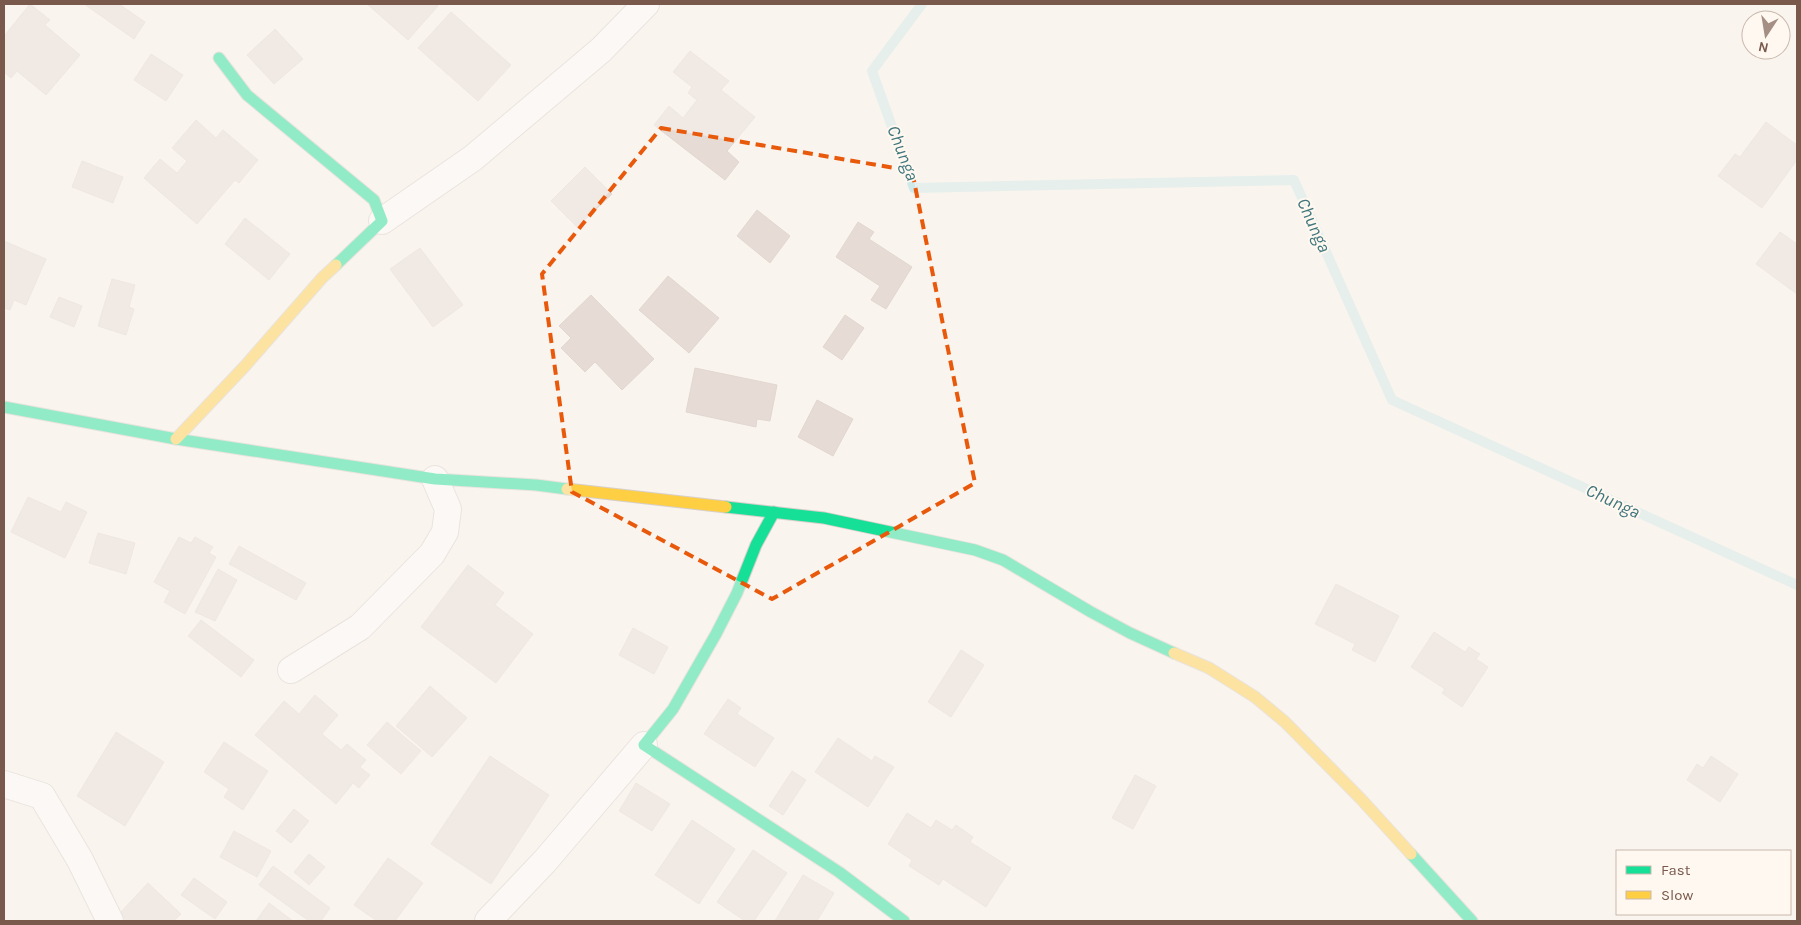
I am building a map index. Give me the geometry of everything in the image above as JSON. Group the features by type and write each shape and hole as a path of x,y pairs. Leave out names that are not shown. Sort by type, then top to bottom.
{"street":[{"path":"176,439 245,366 322,278 382,221 473,158 601,50 646,4"},
{"path":"219,58 247,95 374,200 382,221"},
{"path":"4,407 176,439 435,479 536,485 824,518 975,550 1003,560 1130,634 1209,668 1255,697 1309,745 1472,921"},
{"path":"291,670 360,627 432,554 445,532 448,509 435,479"},
{"path":"488,921 545,860 673,709 716,634 737,593 756,545 774,512"},
{"path":"644,745 720,792 839,872 904,921"},
{"path":"4,784 42,796 80,860 110,921"}],"highlighted area":[{"path":"661,128 912,171 975,483 772,599 572,492 542,274"}],"building":[{"path":"30,4 50,20 45,25 80,55 46,95 17,71 11,78 4,72 4,36"},
{"path":"84,4 119,4 145,22 134,39"},
{"path":"367,4 435,4 438,6 408,40"},
{"path":"451,12 511,65 478,101 418,48"},
{"path":"275,29 303,59 274,84 247,55"},
{"path":"690,51 729,81 721,90 755,117 727,151 739,162 725,180 654,125 669,106 683,118 697,100 688,93 692,87 673,72"},
{"path":"151,54 183,75 166,101 134,80"},
{"path":"196,120 216,138 223,130 258,160 239,183 235,180 197,224 144,178 160,159 177,173 187,161 172,148"},
{"path":"1766,122 1797,145 1797,160 1762,208 1718,176 1735,154 1740,157"},
{"path":"82,161 123,177 113,203 72,187"},
{"path":"585,167 612,194 577,227 551,201"},
{"path":"757,210 790,236 770,263 737,236"},
{"path":"245,218 290,254 269,280 225,244"},
{"path":"858,222 874,232 869,239 912,267 886,309 871,300 880,286 836,257"},
{"path":"1780,232 1797,244 1797,294 1756,264"},
{"path":"4,241 46,259 26,305 14,300 10,310 4,308"},
{"path":"420,248 463,305 433,327 390,269"},
{"path":"668,276 719,318 689,353 639,310"},
{"path":"112,279 135,285 129,307 134,309 126,335 98,326"},
{"path":"591,295 654,359 622,390 595,362 585,372 561,348 571,338 559,326"},
{"path":"59,297 82,306 74,327 50,317"},
{"path":"845,315 864,328 842,360 823,347"},
{"path":"695,368 777,385 770,421 757,419 756,427 686,412"},
{"path":"817,400 853,419 833,456 798,437"},
{"path":"28,497 61,512 66,502 87,512 65,558 11,532"},
{"path":"98,533 135,543 126,574 89,563"},
{"path":"179,537 191,543 195,537 213,547 209,553 216,557 185,614 164,602 170,591 154,582"},
{"path":"239,546 306,583 296,600 229,564"},
{"path":"468,565 504,593 495,605 533,634 496,683 421,627"},
{"path":"218,569 237,580 215,621 195,612"},
{"path":"1336,584 1399,616 1375,662 1352,650 1355,644 1315,624"},
{"path":"201,620 254,660 241,677 188,636"},
{"path":"633,628 668,647 654,674 619,655"},
{"path":"1434,632 1465,652 1469,647 1480,654 1476,659 1488,667 1462,707 1442,693 1445,689 1411,667"},
{"path":"961,650 984,665 951,717 928,702"},
{"path":"430,686 467,718 432,757 396,726"},
{"path":"315,695 338,715 322,734 341,750 347,744 366,760 360,767 370,775 359,788 353,783 336,804 255,735 284,701 299,714"},
{"path":"728,699 741,708 737,714 774,738 755,767 704,734"},
{"path":"387,722 421,751 401,774 367,745"},
{"path":"116,732 164,762 125,826 77,796"},
{"path":"838,738 872,761 875,756 894,767 868,807 815,772"},
{"path":"224,742 268,771 243,810 224,797 229,789 204,772"},
{"path":"490,756 549,795 491,884 431,844"},
{"path":"1711,756 1738,774 1720,802 1687,780 1697,764 1703,768"},
{"path":"792,771 806,780 783,815 769,806"},
{"path":"1135,775 1156,786 1133,829 1112,818"},
{"path":"636,783 670,804 652,831 619,811"},
{"path":"294,809 309,821 291,843 276,831"},
{"path":"907,813 931,828 936,820 952,830 956,825 973,837 970,842 1011,868 986,907 943,879 939,885 909,866 912,860 888,844"},
{"path":"692,820 735,849 699,904 655,875"},
{"path":"234,831 271,851 257,877 220,857"},
{"path":"753,850 787,873 754,921 745,921 717,902"},
{"path":"309,854 325,867 309,885 294,872"},
{"path":"388,858 423,883 395,921 377,921 354,905"},
{"path":"273,866 330,908 321,921 309,921 259,885"},
{"path":"803,875 834,893 817,921 775,921"},
{"path":"194,878 227,902 215,919 181,895"},
{"path":"148,883 181,914 174,921 127,921 119,914"},
{"path":"269,903 293,921 256,921"}],"waterway":[{"name":"Chunga","path":"922,4 872,71 914,188 1294,180 1392,400 1797,585"}],"traffic: fast":[{"path":"219,58 247,95 374,200 382,221 336,265"},
{"path":"4,407 176,439 435,479 536,485 567,489"},
{"path":"726,507 824,518 975,550 1003,560 1091,612 1130,633 1174,653"},
{"path":"774,512 756,545 737,593 716,634 673,709 644,745 839,872 904,921"},
{"path":"1411,854 1472,921"}],"traffic: slow":[{"path":"176,439 245,366 322,278 336,265"},
{"path":"567,489 726,507"},
{"path":"1174,653 1209,668 1255,697 1285,722 1361,799 1411,854"}]}
